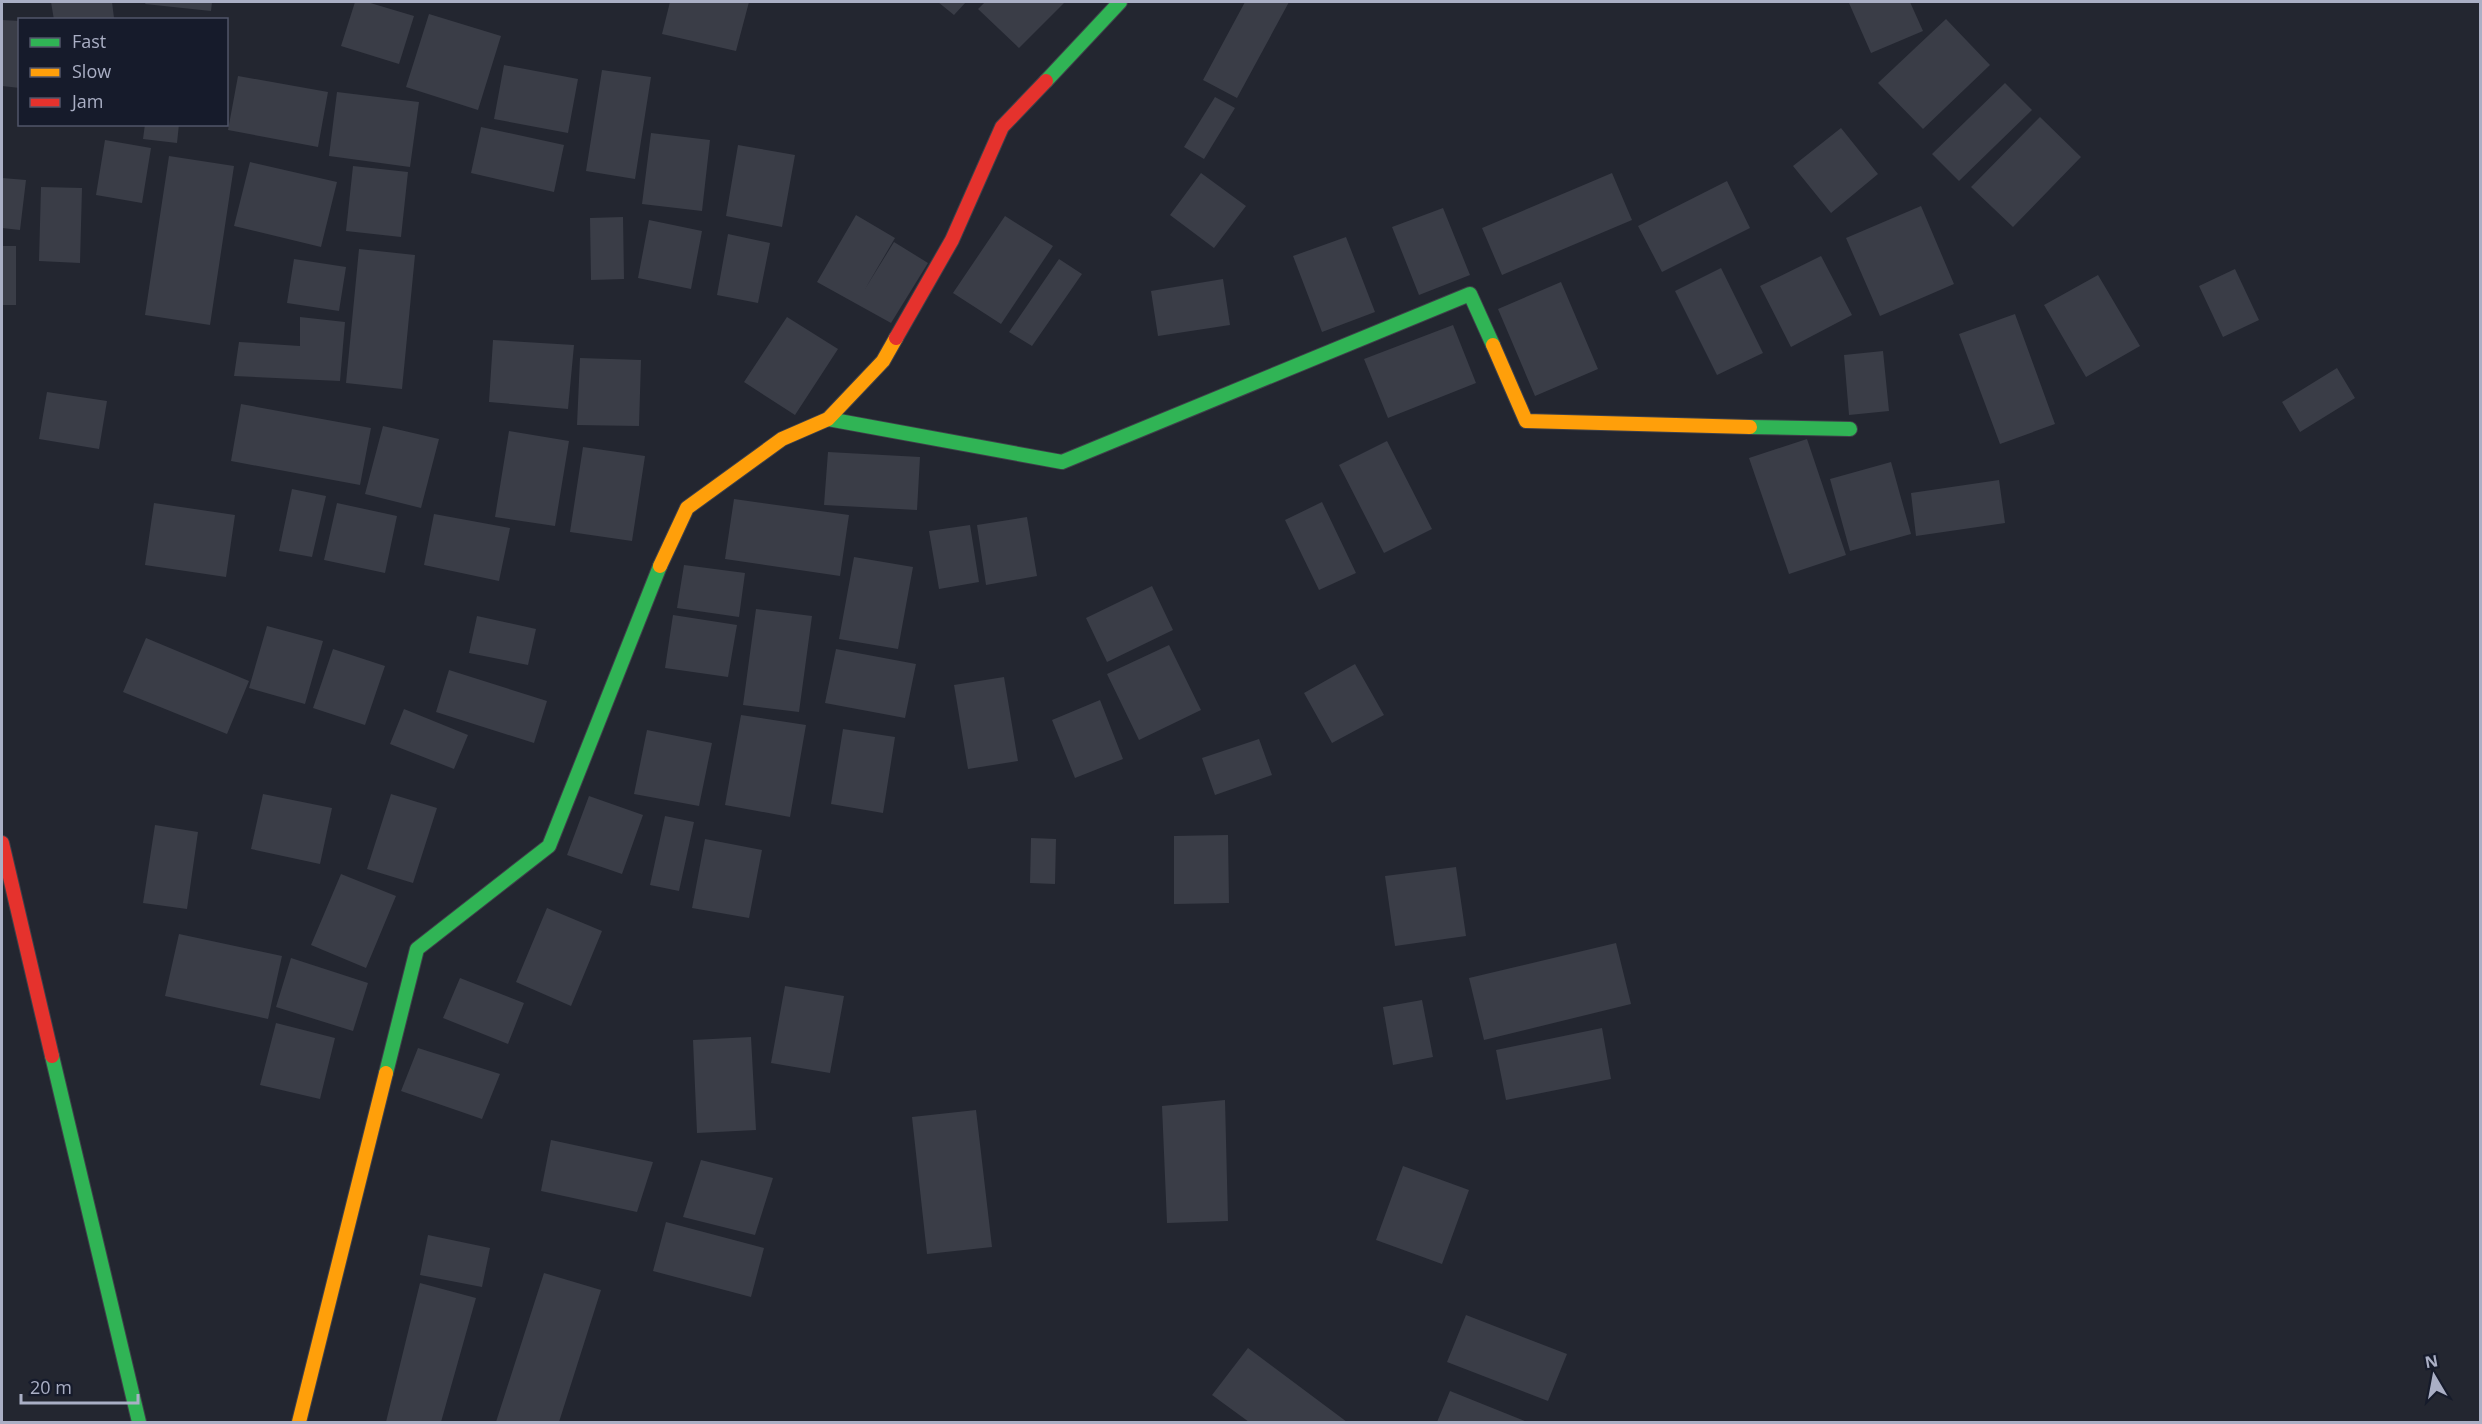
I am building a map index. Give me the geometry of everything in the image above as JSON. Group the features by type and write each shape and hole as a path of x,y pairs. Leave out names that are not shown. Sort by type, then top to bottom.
{"street":[{"path":"299,1422 417,949 549,846 650,588 687,508 782,438 828,419 883,361 952,240 1002,127 1120,2"},
{"path":"828,419 1062,462 1470,294 1526,421 1850,429"},
{"path":"2,843 140,1422"}],"building":[{"path":"51,2 112,2 114,18 54,18"},
{"path":"146,2 212,2 211,11 145,4"},
{"path":"355,2 367,2 414,16 399,64 341,46"},
{"path":"670,2 749,2 736,51 662,34"},
{"path":"938,2 966,2 954,15"},
{"path":"985,2 1065,2 1019,48 978,9"},
{"path":"1245,2 1289,2 1237,98 1203,80"},
{"path":"1910,2 1923,31 1871,53 1849,3"},
{"path":"429,14 501,36 478,110 406,87"},
{"path":"1946,19 1990,65 1923,129 1878,83"},
{"path":"2,20 18,21 18,88 2,86"},
{"path":"504,65 578,79 568,133 494,119"},
{"path":"602,70 651,77 635,179 586,171"},
{"path":"238,76 328,92 318,147 228,130"},
{"path":"2005,83 2032,110 1959,181 1932,154"},
{"path":"337,92 419,102 410,167 329,156"},
{"path":"1215,97 1235,108 1204,159 1184,147"},
{"path":"2040,117 2081,157 2013,227 1971,187"},
{"path":"145,126 179,126 177,143 143,139"},
{"path":"481,127 564,145 554,192 471,173"},
{"path":"1841,128 1878,174 1831,213 1793,166"},
{"path":"651,133 710,140 702,211 642,204"},
{"path":"105,140 151,148 142,203 96,195"},
{"path":"738,145 795,155 782,227 726,216"},
{"path":"169,156 234,166 210,325 145,315"},
{"path":"250,162 337,182 321,247 234,226"},
{"path":"353,166 408,172 401,237 346,231"},
{"path":"1201,173 1246,206 1214,248 1170,215"},
{"path":"1612,173 1632,220 1502,275 1482,228"},
{"path":"2,178 26,180 20,230 2,228"},
{"path":"1727,181 1750,228 1662,272 1638,226"},
{"path":"41,187 82,188 80,263 39,261"},
{"path":"1921,206 1954,284 1880,316 1846,238"},
{"path":"1443,208 1470,275 1419,295 1392,227"},
{"path":"856,215 895,238 865,289 894,242 928,263 891,323 817,282"},
{"path":"1005,216 1053,246 1001,324 953,293"},
{"path":"623,217 624,279 591,280 590,218"},
{"path":"649,220 702,231 691,289 638,278"},
{"path":"728,234 770,243 758,303 717,295"},
{"path":"1346,237 1375,312 1322,332 1293,256"},
{"path":"2,246 16,246 16,305 2,305"},
{"path":"359,249 415,255 402,389 346,383"},
{"path":"1821,256 1852,315 1791,347 1760,286"},
{"path":"294,259 346,267 339,311 287,303"},
{"path":"1059,259 1082,274 1032,346 1009,332"},
{"path":"1721,268 1763,353 1717,375 1675,291"},
{"path":"2235,269 2259,320 2223,337 2199,286"},
{"path":"2098,275 2140,346 2086,377 2044,305"},
{"path":"1223,279 1230,325 1158,336 1151,291"},
{"path":"1561,282 1598,369 1535,396 1498,309"},
{"path":"2015,314 2055,424 2000,444 1959,334"},
{"path":"300,317 345,322 340,381 234,376 239,342 300,346"},
{"path":"787,317 838,349 795,415 744,382"},
{"path":"1453,325 1476,383 1388,418 1364,359"},
{"path":"493,340 574,345 568,409 489,402"},
{"path":"1883,351 1889,411 1849,415 1844,355"},
{"path":"580,358 641,360 639,426 577,425"},
{"path":"2337,368 2355,398 2300,432 2282,402"},
{"path":"47,392 107,401 99,449 39,439"},
{"path":"241,404 371,428 360,485 231,461"},
{"path":"383,426 439,439 421,508 365,494"},
{"path":"509,431 569,441 555,526 495,517"},
{"path":"1807,439 1846,555 1789,574 1749,458"},
{"path":"1387,441 1432,529 1384,553 1339,465"},
{"path":"583,447 645,456 632,541 570,532"},
{"path":"828,452 920,457 917,510 824,505"},
{"path":"1891,462 1911,534 1850,551 1830,479"},
{"path":"1999,480 2005,523 1916,536 1911,493"},
{"path":"292,489 326,496 312,557 279,551"},
{"path":"734,499 849,515 840,576 725,559"},
{"path":"1322,502 1356,573 1319,590 1285,520"},
{"path":"154,503 235,515 226,577 145,565"},
{"path":"337,503 397,516 385,573 324,560"},
{"path":"434,514 510,528 499,581 424,565"},
{"path":"1027,517 1037,576 986,585 977,525"},
{"path":"970,525 979,582 939,589 929,531"},
{"path":"854,557 913,567 898,649 839,639"},
{"path":"684,565 745,573 739,617 677,608"},
{"path":"1152,586 1173,630 1107,662 1086,618"},
{"path":"756,609 812,616 799,712 743,705"},
{"path":"673,615 737,625 728,677 665,668"},
{"path":"477,616 536,629 528,665 469,653"},
{"path":"267,626 323,641 305,704 249,688"},
{"path":"146,638 249,681 227,734 123,692"},
{"path":"1169,645 1201,710 1139,740 1107,674"},
{"path":"333,649 385,666 365,725 313,708"},
{"path":"836,649 916,664 905,718 825,703"},
{"path":"1355,664 1384,715 1332,743 1304,693"},
{"path":"449,670 547,701 534,743 436,712"},
{"path":"1004,677 1018,761 968,769 954,685"},
{"path":"1100,700 1123,759 1075,778 1052,720"},
{"path":"404,709 468,735 454,769 390,744"},
{"path":"741,715 806,725 790,817 725,805"},
{"path":"843,729 895,737 883,813 831,804"},
{"path":"647,730 712,743 699,806 634,794"},
{"path":"1259,739 1272,775 1215,795 1202,758"},
{"path":"263,794 332,808 320,864 251,849"},
{"path":"391,794 437,808 413,883 367,869"},
{"path":"589,796 643,815 622,874 567,855"},
{"path":"665,816 694,822 679,891 650,885"},
{"path":"155,825 198,832 187,909 143,903"},
{"path":"1228,835 1229,903 1174,904 1174,836"},
{"path":"1031,838 1056,839 1055,884 1030,883"},
{"path":"705,839 762,850 749,918 692,908"},
{"path":"1456,867 1466,936 1395,946 1385,876"},
{"path":"341,874 396,896 366,968 311,945"},
{"path":"547,908 602,931 571,1006 516,982"},
{"path":"179,934 282,956 268,1019 165,996"},
{"path":"1616,943 1631,1004 1484,1040 1469,978"},
{"path":"291,958 368,983 353,1031 276,1007"},
{"path":"460,978 524,1003 508,1044 443,1018"},
{"path":"785,986 844,996 830,1073 771,1063"},
{"path":"1422,1000 1433,1057 1393,1065 1383,1007"},
{"path":"276,1023 335,1038 320,1099 260,1085"},
{"path":"1602,1028 1611,1079 1506,1100 1496,1050"},
{"path":"751,1037 756,1130 697,1133 693,1040"},
{"path":"418,1048 500,1074 482,1119 401,1091"},
{"path":"1225,1100 1228,1221 1167,1223 1162,1106"},
{"path":"976,1110 992,1247 927,1254 912,1117"},
{"path":"551,1140 653,1162 637,1212 541,1191"},
{"path":"701,1160 773,1178 755,1235 683,1217"},
{"path":"1403,1166 1469,1190 1442,1264 1376,1240"},
{"path":"666,1222 764,1248 751,1297 653,1271"},
{"path":"428,1235 490,1248 482,1287 420,1275"},
{"path":"544,1273 601,1290 559,1422 496,1422"},
{"path":"420,1283 476,1298 441,1422 386,1422"},
{"path":"1466,1315 1567,1354 1548,1401 1447,1362"},
{"path":"1248,1348 1347,1422 1249,1422 1212,1395"},
{"path":"1450,1391 1527,1422 1437,1422"}],"traffic: fast":[{"path":"1046,81 1120,2"},
{"path":"828,419 1062,462 1470,294 1493,345"},
{"path":"1750,427 1850,429"},
{"path":"386,1073 417,949 549,846 660,566"},
{"path":"52,1056 139,1422"}],"traffic: slow":[{"path":"660,566 687,508 782,439 828,419 883,361 896,338"},
{"path":"1493,345 1526,421 1750,427"},
{"path":"299,1422 386,1073"}],"traffic: jam":[{"path":"896,338 952,240 1002,127 1046,81"},
{"path":"2,843 52,1056"}]}
